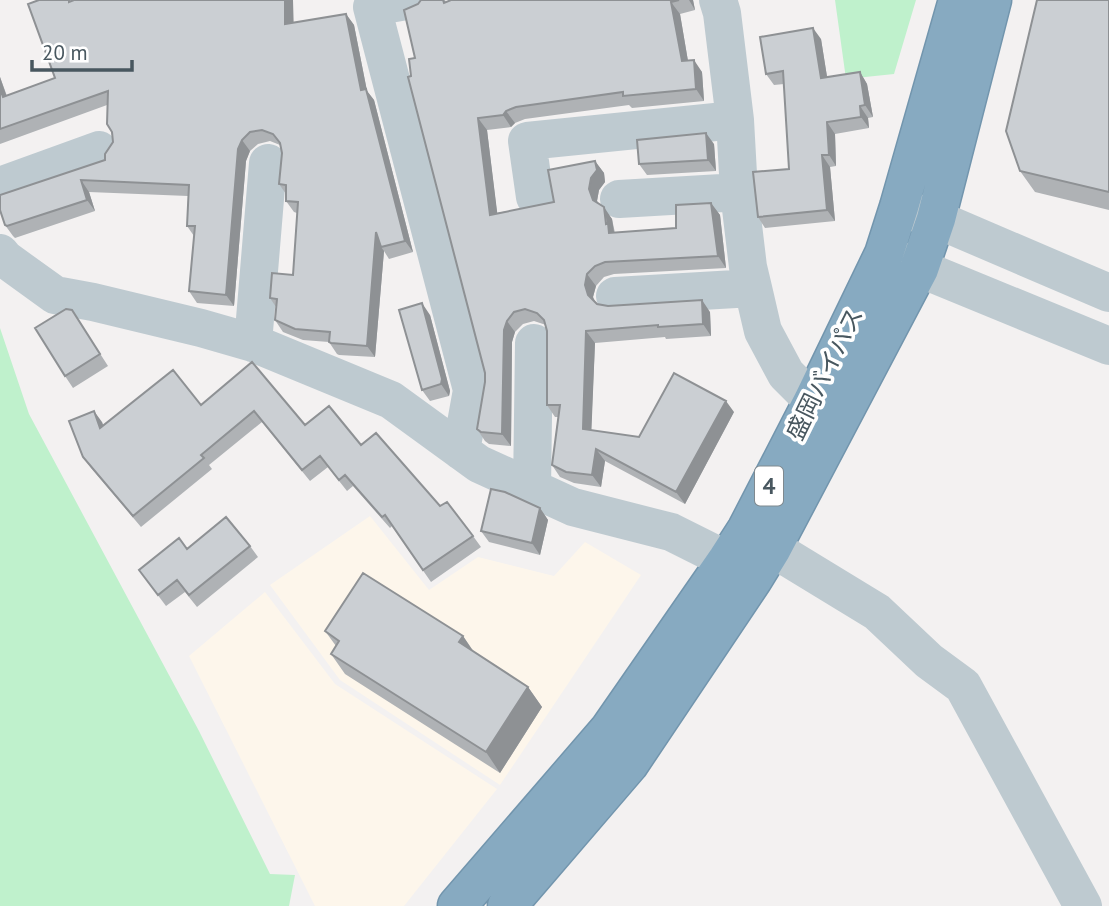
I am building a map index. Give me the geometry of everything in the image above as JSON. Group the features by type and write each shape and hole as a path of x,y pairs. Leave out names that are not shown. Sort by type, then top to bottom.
{"highway":[{"name":"盛岡バイパス","path":"457,906 609,730 747,529 884,254 958,0"},
{"name":"盛岡バイパス","path":"507,906 629,764 772,548 919,269 936,219 992,0"}],"street":[{"path":"412,0 372,7 472,390 461,451"},
{"path":"718,0 722,13 735,120 738,192 748,267 763,331 786,374 813,401"},
{"path":"535,197 527,141 735,120"},
{"path":"0,186 99,150"},
{"path":"253,344 268,163"},
{"path":"619,198 738,192"},
{"path":"899,207 936,219 1109,293"},
{"path":"0,253 55,295 201,328 253,344 391,400 479,464 573,508 671,532 727,560"},
{"path":"884,254 1109,346"},
{"path":"615,296 753,288"},
{"path":"532,489 534,343"},
{"path":"772,548 877,612 929,661 962,686 1083,906"}],"shaded area":[{"path":"370,516 429,590 478,557 554,576 585,542 641,575 500,785 340,680 270,585"},
{"path":"265,592 335,684 497,789 404,906 315,906 189,656"}],"green space":[{"path":"835,0 916,0 894,74 846,79"},
{"path":"0,328 29,414 199,731 270,874 295,875 289,906 0,906"}],"building":[{"path":"39,0 285,0 285,24 346,14 361,90 366,89 405,241 381,247 376,232 367,346 331,343 330,332 295,329 275,320 277,299 270,298 272,273 293,275 298,202 286,201 286,185 279,184 282,153 280,143 273,134 262,130 250,132 238,149 226,295 189,291 195,226 187,226 189,185 81,180 87,200 5,225 0,210 0,195 105,160 105,154 113,142 112,132 107,124 108,91 0,129 0,88 3,97 55,78 28,4"},
{"path":"421,0 443,0 444,3 451,0 679,0 671,2 682,61 694,60 696,89 623,96 623,92 516,107 503,115 478,118 490,215 554,202 548,170 595,161 597,170 591,178 589,189 593,200 604,207 609,233 676,228 676,205 711,203 718,256 605,262 595,266 587,274 585,285 588,295 597,304 608,306 702,300 703,324 586,331 583,429 639,437 674,373 726,401 676,492 596,449 592,475 566,472 552,465 560,405 547,405 547,331 544,320 537,313 525,309 514,312 504,330 502,434 481,432 477,429 485,373 408,77 411,76 409,59 415,58 404,10"},
{"path":"1037,0 1109,0 1109,192 1020,171 1006,131"},
{"path":"813,28 821,78 860,72 865,105 860,106 861,117 827,122 829,155 822,155 827,210 758,217 753,172 789,169 783,71 766,74 760,37"},
{"path":"706,133 708,160 639,164 637,140"},
{"path":"422,303 442,379 441,384 422,390 399,310"},
{"path":"66,309 72,310 100,354 65,376 35,328"},
{"path":"252,362 305,425 329,406 361,445 376,433 440,506 447,502 473,536 423,570 385,515 382,517 345,475 339,480 320,456 302,470 254,411 201,455 204,458 133,516 83,457 69,421 94,411 100,428 173,370 201,405"},
{"path":"491,489 505,492 540,508 532,543 481,531"},
{"path":"226,517 250,546 189,595 177,580 158,595 139,570 179,538 187,549"},
{"path":"363,573 463,636 459,642 528,687 486,752 331,654 339,641 325,631"}]}
